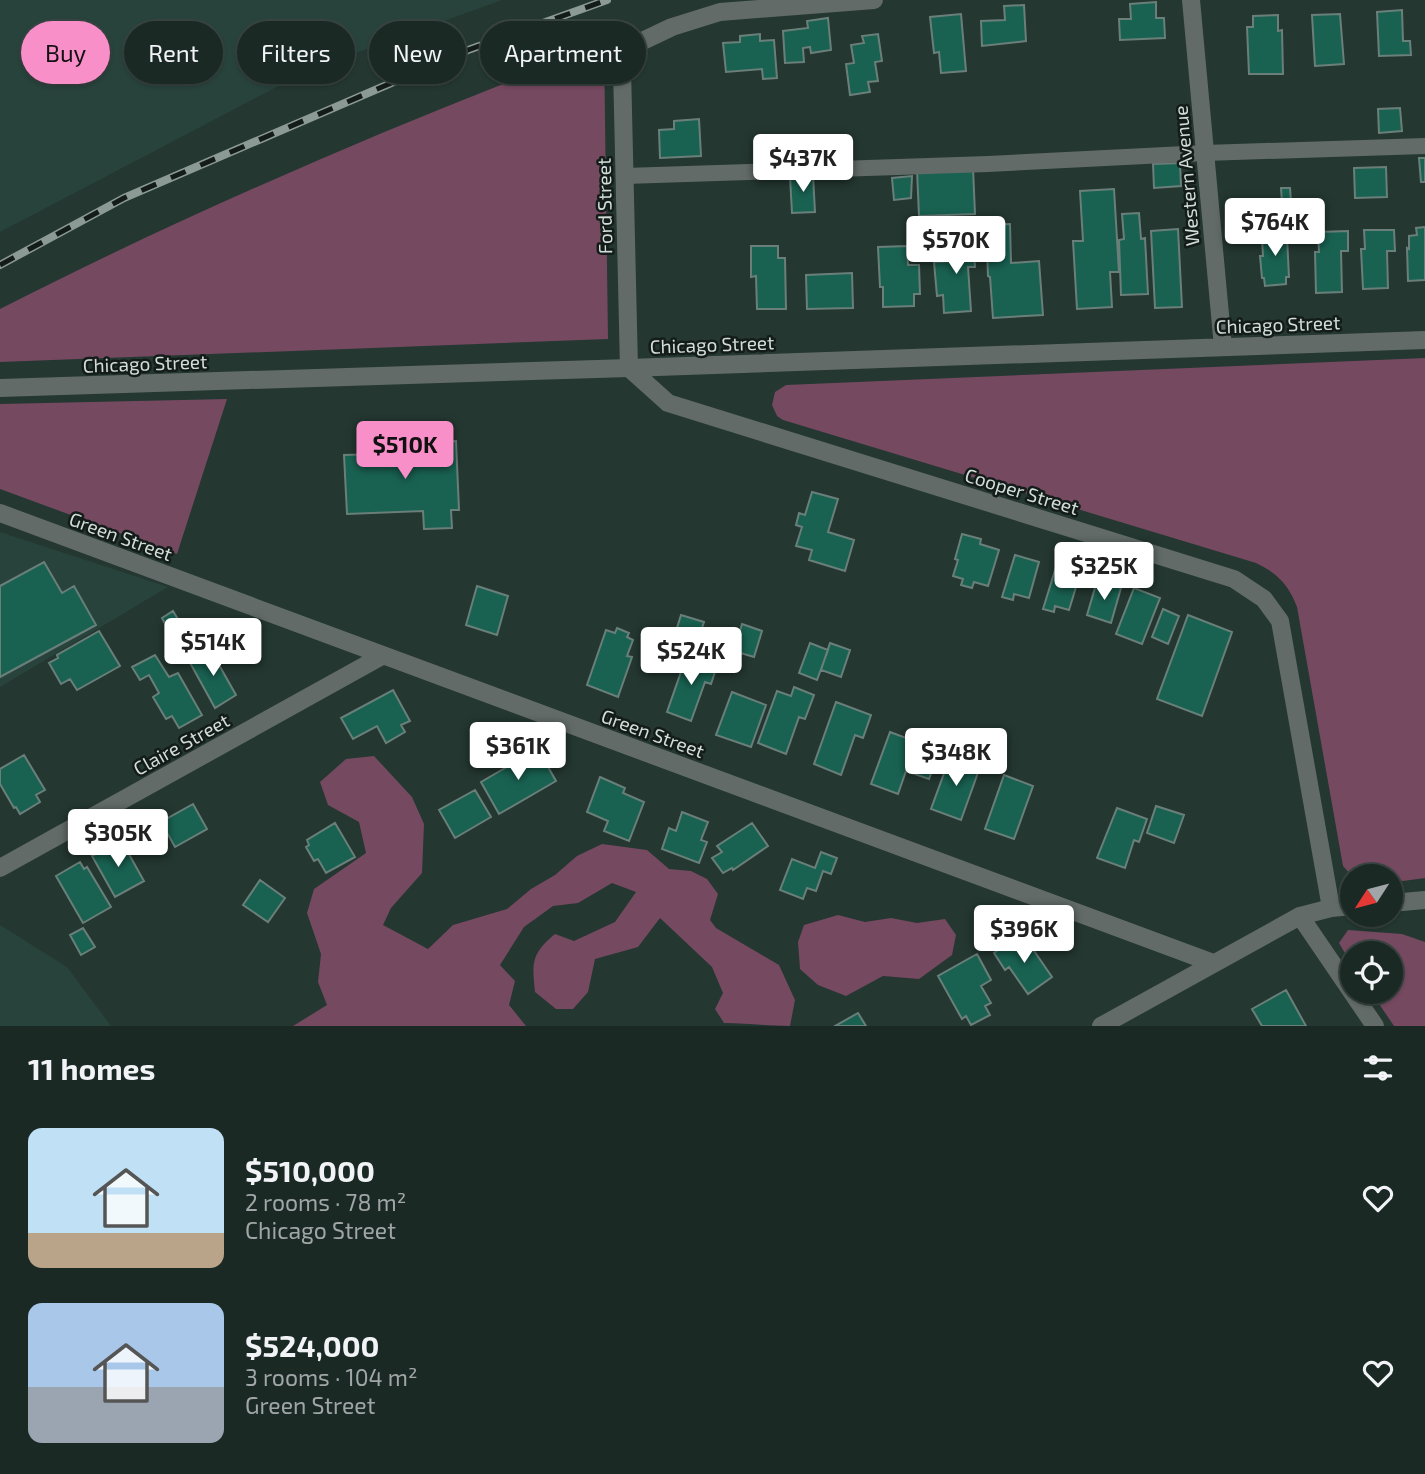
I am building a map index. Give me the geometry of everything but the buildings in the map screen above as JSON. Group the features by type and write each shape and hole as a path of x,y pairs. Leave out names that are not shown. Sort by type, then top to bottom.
{"street":[{"name":"Ford Street","path":"629,368 622,68 632,46 672,27 720,12 874,0"},
{"name":"Western Avenue","path":"1191,0 1223,347"},
{"name":"Chicago Street","path":"0,388 1425,340"},
{"name":"Cooper Street","path":"629,368 668,403 1234,579 1264,599 1280,621 1331,908"},
{"name":"Green Street","path":"0,513 1213,963"},
{"name":"Claire Street","path":"0,868 382,656"},
{"path":"1404,902 1425,900"},
{"path":"1101,1026 1300,916 1340,907"},
{"path":"1300,916 1375,1026"}],"lane":[{"path":"625,176 1425,146"}],"shaded area":[{"path":"0,0 502,0 444,21 369,21 369,48 355,53 355,21 237,21 237,84 282,84 0,232"},
{"path":"504,84 605,84 608,339 0,362 0,309 223,202"},
{"path":"1425,358 1425,878 1404,881 1404,864 1343,864 1297,607 1286,586 1270,571 1256,563 783,420 777,416 772,405 775,392 786,385"},
{"path":"227,399 177,554 0,489 0,404"},
{"path":"0,532 168,587 0,687"},
{"path":"374,756 412,797 424,824 422,873 391,908 383,925 428,949 453,925 507,909 577,856 602,844 647,850 669,869 691,871 707,879 718,894 710,920 716,928 779,965 795,1000 790,1026 724,1023 715,1009 723,993 712,967 660,918 638,947 595,959 588,992 573,1009 556,1009 535,992 533,974 537,953 555,934 574,941 615,922 636,892 612,883 578,903 553,906 524,927 500,965 515,981 509,1005 526,1026 293,1026 327,1005 318,982 321,954 307,913 314,889 366,853 359,822 328,805 320,782 346,759"},
{"path":"838,915 865,922 891,918 917,923 945,919 956,935 952,955 919,979 883,976 846,996 818,985 800,969 798,942 804,925"},
{"path":"0,925 67,967 111,1026 0,1026"},
{"path":"1348,930 1402,934 1425,942 1425,1026 1394,1026 1379,1004 1403,1004 1403,941 1340,941"}],"railway":[{"path":"0,265 124,198 468,50 607,0"}]}
